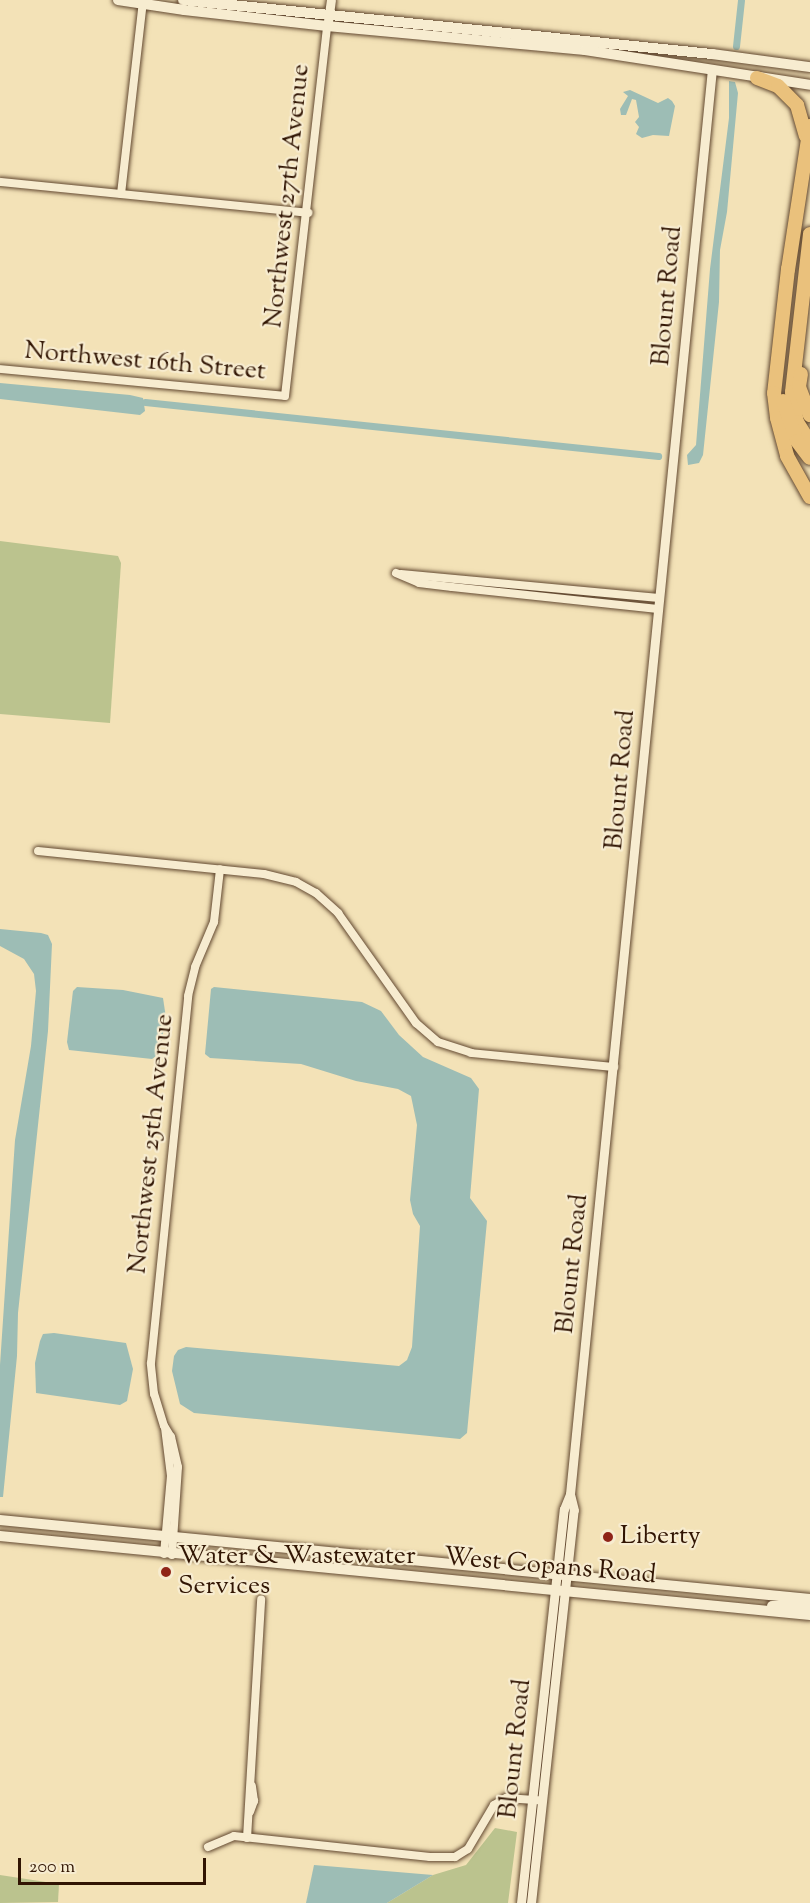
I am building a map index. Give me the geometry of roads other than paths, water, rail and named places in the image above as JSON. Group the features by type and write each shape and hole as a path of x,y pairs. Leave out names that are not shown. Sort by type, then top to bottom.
{"highway":[{"path":"757,78 778,87 798,105 807,146"},
{"path":"810,126 774,393 777,418 787,456 810,497"},
{"path":"810,234 792,392 797,423 810,443"},
{"path":"793,241 795,272 783,408 797,441 810,458"},
{"path":"808,255 810,279 799,387 810,415"}],"main road":[{"path":"118,0 523,39 810,85"},
{"path":"183,0 486,41 523,39 524,41 560,42 566,39 810,67"},
{"name":"West Copans Road","path":"0,1520 810,1599"},
{"name":"West Copans Road","path":"0,1536 810,1615"},
{"path":"695,1604 712,1599 746,1602 755,1593"},
{"path":"766,1611 774,1605 810,1606"}],"street":[{"name":"Northwest 27th Avenue","path":"285,396 331,0"},
{"path":"121,194 143,2"},
{"name":"Blount Road","path":"520,1903 562,1575 574,1510 570,1494 712,70"},
{"path":"0,182 308,213"},
{"name":"Northwest 16th Street","path":"0,369 285,396"},
{"path":"658,609 418,583 396,573 659,598"},
{"path":"38,851 220,869 285,878 316,893 338,913 416,1023 430,1036 448,1047 471,1053 614,1067"},
{"name":"Northwest 25th Avenue","path":"168,1554 178,1467 171,1437 164,1426 152,1387 151,1363 186,1007 192,976 214,922 220,869"},
{"name":"Blount Road","path":"531,1903 543,1800 560,1590"},
{"path":"247,1838 248,1816 254,1801 251,1782 261,1599"},
{"path":"208,1847 234,1836 430,1857 454,1857 468,1850 494,1805 506,1798 543,1800"}],"water":[{"path":"729,81 735,82 738,93 727,212 720,250 719,302 703,455 699,463 688,465 687,455 696,445 710,269 729,118"},
{"path":"630,90 658,103 668,98 672,101 675,106 669,136 653,135 642,138 636,134 639,127 635,122 639,117 636,100 632,99 626,115 621,115 620,109 628,96 623,92"},
{"path":"0,383 130,395 143,398 145,411 140,415 0,399"},
{"path":"0,929 48,935 52,944 48,1031 18,1313 17,1356 3,1497 0,1497 0,1365 15,1140 31,1046 36,991 34,974 24,959 0,946"},
{"path":"77,987 123,990 163,998 166,1018 159,1054 152,1059 69,1050 67,1042 73,991"},
{"path":"214,987 362,1002 381,1011 399,1035 423,1057 471,1078 479,1089 470,1198 487,1221 467,1433 460,1439 194,1413 180,1404 172,1371 174,1356 178,1350 186,1347 399,1366 407,1360 412,1347 420,1226 413,1214 410,1200 417,1125 411,1096 398,1089 356,1081 301,1064 210,1058 205,1054 211,989"},
{"path":"54,1333 126,1343 133,1369 127,1401 120,1405 36,1393 35,1363 40,1341 43,1334"},
{"path":"314,1865 433,1875 387,1903 306,1903"}],"waterway":[{"path":"736,46 741,0"},
{"path":"145,402 658,456"}],"place":[{"name":"Liberty","path":"608,1537"},
{"name":"Water & Wastewater Services","path":"166,1572"}]}
